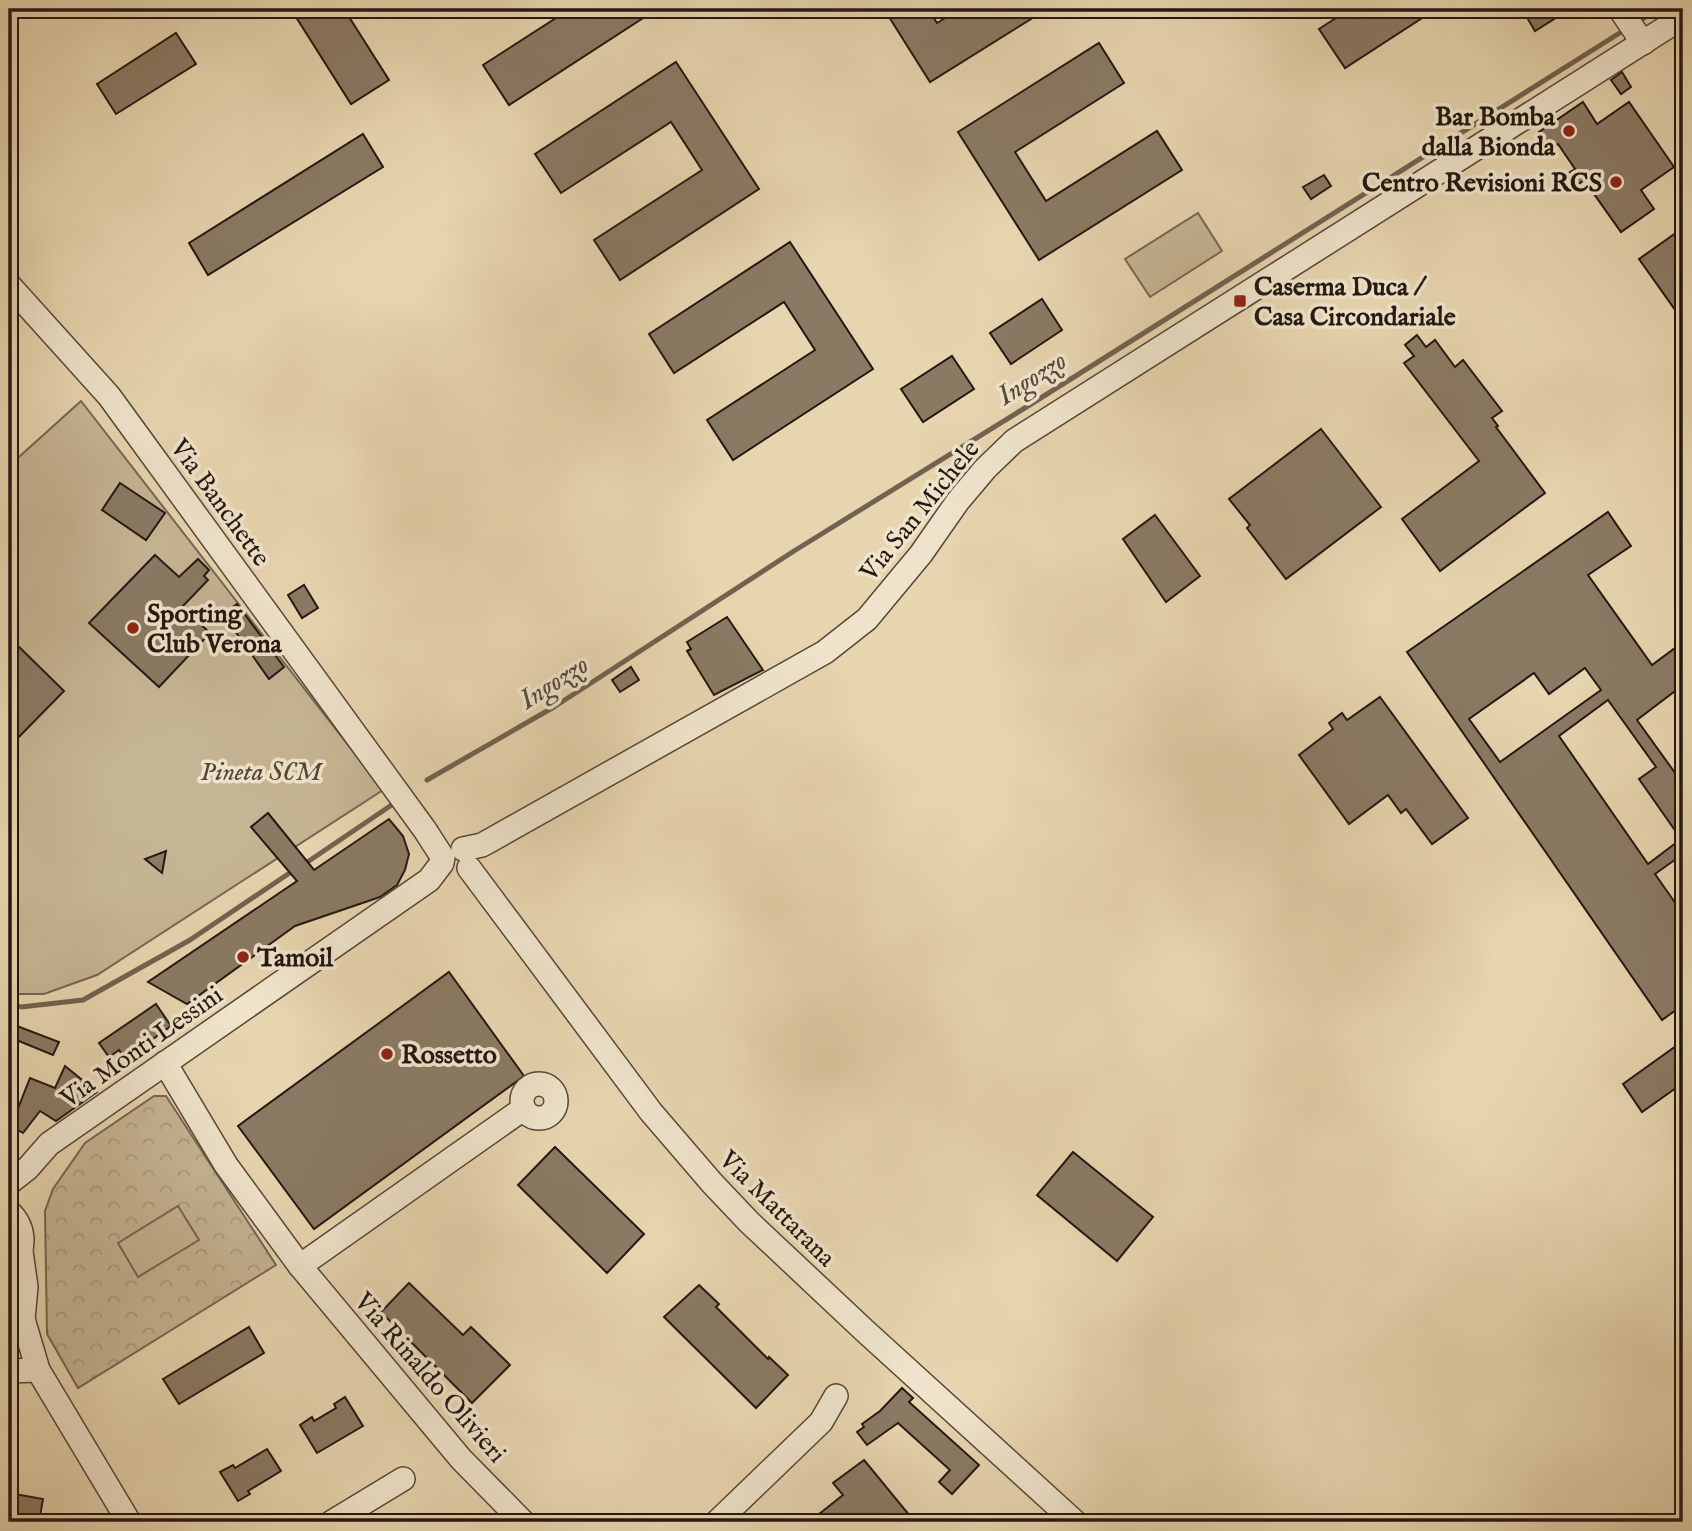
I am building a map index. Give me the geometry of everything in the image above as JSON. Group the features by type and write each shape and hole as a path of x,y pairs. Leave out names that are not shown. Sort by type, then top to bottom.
{"street":[{"path":"1622,11 1641,39"},
{"name":"Via San Michele","path":"456,862 825,652 867,619 921,554 958,501 1014,441 1641,39 1683,17"},
{"name":"Via Banchette","path":"9,285 109,396 425,830 456,862"},
{"name":"Via Mattarana","path":"456,862 487,892 651,1112 712,1183 845,1313 1075,1522"},
{"name":"Via Monti Lessini","path":"9,1183 28,1168 49,1144 456,862"},
{"name":"Via Rinaldo Olivieri","path":"165,1062 226,1165 300,1266 461,1459 523,1522"},
{"path":"300,1266 523,1108"},
{"name":"Via Monti Lessini","path":"23,1319 26,1287 15,1260 21,1230 13,1216 28,1168"},
{"path":"9,1296 23,1319 38,1370 129,1522"},
{"path":"9,1371 38,1370"},
{"path":"717,1522 821,1422 835,1396"},
{"path":"332,1522 403,1479"}],"green space":[{"path":"1198,213 1222,251 1150,297 1125,259"},
{"name":"Sporting Club Verona","path":"81,401 383,790 97,975 44,994 9,994 9,466"},
{"path":"154,1096 166,1096 276,1265 78,1388 47,1334 45,1211 53,1189 85,1143"},
{"path":"178,1206 199,1240 138,1277 118,1243"}],"building":[{"path":"310,9 344,9 389,80 351,104 296,17"},
{"path":"570,9 657,9 509,105 483,65"},
{"path":"884,9 928,9 937,23 960,9 1047,9 930,82"},
{"path":"1350,9 1436,9 1345,68 1319,29"},
{"path":"1522,9 1570,9 1535,31"},
{"path":"176,33 196,64 116,114 97,84"},
{"path":"1099,43 1124,83 1015,152 1046,201 1157,131 1182,170 1039,260 958,132"},
{"path":"676,62 759,189 620,280 594,240 702,170 671,122 561,193 535,154"},
{"path":"1622,72 1631,87 1621,94 1611,80"},
{"path":"1583,102 1597,124 1629,102 1674,167 1641,190 1654,209 1621,232 1584,180 1575,187 1567,174 1575,169 1558,144 1550,149 1539,132"},
{"path":"363,134 383,167 208,275 189,243"},
{"path":"1324,175 1331,186 1311,199 1303,187"},
{"path":"1683,228 1683,321 1639,259"},
{"path":"790,242 873,369 733,460 707,420 815,350 784,302 674,373 649,334"},
{"path":"1042,299 1062,330 1011,364 990,333"},
{"path":"1417,335 1426,347 1435,340 1455,367 1463,360 1502,411 1492,418 1498,426 1496,427 1545,493 1440,571 1402,519 1479,461 1404,363 1414,356 1405,345"},
{"path":"952,356 974,389 923,422 901,389"},
{"path":"1321,429 1381,507 1286,579 1247,528 1250,525 1229,499"},
{"path":"120,483 165,513 146,540 102,510"},
{"path":"1608,512 1631,546 1588,575 1652,665 1683,642 1683,685 1637,720 1683,784 1683,854 1655,874 1683,914 1683,1005 1662,1020 1407,652","holes":["1585,668 1601,690 1500,762 1469,719 1534,673 1549,694","1608,700 1656,767 1639,779 1681,839 1648,864 1559,736"]},
{"path":"1155,515 1200,576 1166,602 1123,539"},
{"path":"155,555 179,577 198,559 209,570 204,576 208,580 182,607 210,633 159,687 89,623"},
{"path":"304,585 318,608 302,618 288,595"},
{"path":"237,604 284,667 269,679 223,614"},
{"path":"727,617 763,670 714,695 687,651 691,649 687,642"},
{"path":"9,637 64,691 9,747"},
{"path":"631,667 639,680 620,692 612,680"},
{"path":"1380,697 1468,818 1432,844 1406,809 1401,813 1388,795 1349,824 1299,755 1333,729 1329,723 1342,713 1347,720"},
{"path":"268,813 314,870 389,819 403,836 409,854 405,870 397,885 380,897 295,926 187,1004 148,982 297,881 251,827"},
{"path":"166,851 162,873 145,859"},
{"path":"449,972 524,1076 314,1229 238,1126"},
{"path":"156,1004 171,1026 125,1059 119,1050 109,1057 99,1043"},
{"path":"9,1023 59,1042 53,1055 9,1037"},
{"path":"1683,1041 1683,1083 1642,1112 1623,1084"},
{"path":"65,1066 97,1092 56,1121 40,1111 23,1133 11,1126 30,1078 55,1088"},
{"path":"555,1147 644,1234 607,1273 518,1185"},
{"path":"1073,1152 1153,1217 1117,1261 1037,1195"},
{"path":"409,1283 463,1335 471,1327 510,1365 472,1403 381,1312"},
{"path":"699,1285 719,1304 716,1307 768,1359 769,1357 788,1375 756,1408 664,1317"},
{"path":"249,1327 264,1353 179,1404 163,1379"},
{"path":"902,1388 913,1398 909,1402 979,1465 952,1494 939,1482 950,1470 898,1423 867,1445 857,1432 864,1427 862,1424 880,1411"},
{"path":"345,1397 363,1426 317,1453 300,1425 312,1417 314,1421 336,1408 334,1404"},
{"path":"267,1449 281,1471 248,1491 250,1494 238,1501 220,1472 233,1465 235,1468"},
{"path":"864,1460 915,1522 809,1522 843,1495 833,1483"},
{"path":"9,1493 43,1499 39,1522 9,1522"}],"waterway":[{"name":"Ingozzo","path":"1637,22 1658,9"},
{"name":"Ingozzo","path":"427,780 554,707 794,551 1626,29"},
{"name":"Ingozzo","path":"303,865 396,802"},
{"name":"Ingozzo","path":"9,1003 21,1007 83,1000 190,940 294,870"}],"place":[{"name":"Bar Bomba dalla Bionda","path":"1569,131"},
{"name":"Centro Revisioni RCS","path":"1616,182"},
{"name":"Caserma Duca / Casa Circondariale","path":"1240,301"},
{"name":"Sporting Club Verona","path":"133,628"},
{"name":"Tamoil","path":"243,957"},
{"name":"Rossetto","path":"387,1054"}],"park label":[{"name":"Pineta SCM","path":"261,771"}]}
